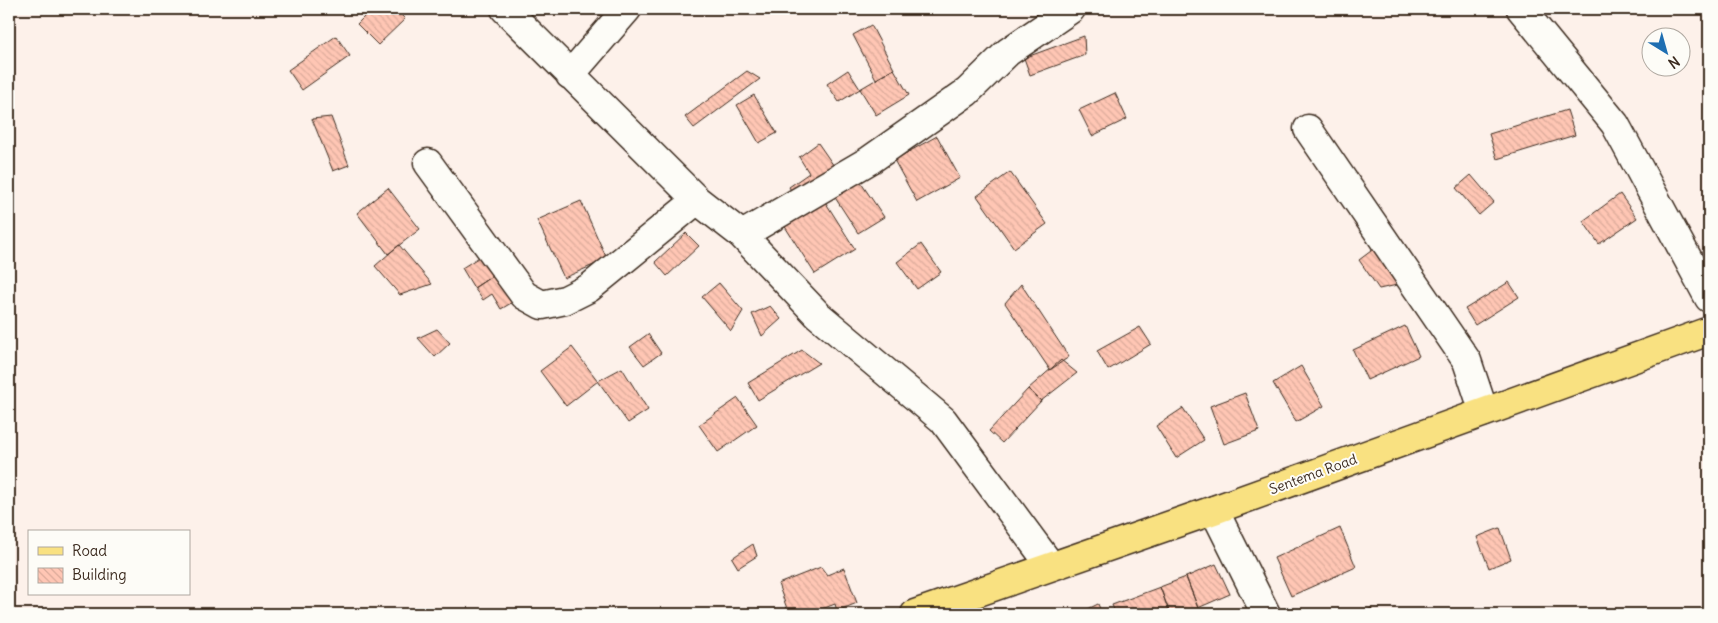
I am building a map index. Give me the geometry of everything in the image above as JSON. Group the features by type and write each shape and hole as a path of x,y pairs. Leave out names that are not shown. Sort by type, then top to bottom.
{"main road":[{"name":"Sentema Road","path":"915,614 1214,510 1709,331"}],"street":[{"path":"504,9 697,200 742,235 818,315 942,420 1051,566"},
{"path":"570,75 627,9"},
{"path":"742,235 870,160 967,92 1008,52 1071,9"},
{"path":"1521,9 1615,124 1709,298"},
{"path":"1308,129 1467,361 1484,412"},
{"path":"428,163 524,295 542,305 565,300 589,288 697,200"},
{"path":"1214,510 1266,614"}],"building":[{"path":"372,9 395,9 405,19 378,45 357,24"},
{"path":"594,9 616,9 606,20"},
{"path":"871,25 894,69 876,79 853,35"},
{"path":"336,36 350,56 302,90 288,70"},
{"path":"1084,36 1085,55 1030,75 1024,58"},
{"path":"894,69 909,95 876,115 860,89"},
{"path":"848,70 860,89 839,102 827,84"},
{"path":"747,71 760,79 694,128 685,117"},
{"path":"1115,93 1127,119 1092,136 1079,110"},
{"path":"754,95 777,133 759,143 737,105"},
{"path":"1567,110 1575,135 1497,159 1489,134"},
{"path":"331,117 349,165 333,171 312,119"},
{"path":"937,136 960,178 917,202 894,160"},
{"path":"818,143 836,169 795,197 789,187 809,173 799,157"},
{"path":"1010,172 1047,224 1014,248 977,196"},
{"path":"1471,175 1494,202 1479,215 1456,188"},
{"path":"859,180 884,217 858,233 834,196"},
{"path":"388,188 420,229 388,254 357,213"},
{"path":"1620,194 1637,218 1599,244 1583,221"},
{"path":"824,200 855,249 815,274 784,225"},
{"path":"581,201 607,259 564,278 537,220"},
{"path":"686,233 699,246 667,276 655,262"},
{"path":"921,244 941,272 917,289 897,262"},
{"path":"399,245 432,284 400,295 375,266"},
{"path":"1379,245 1406,283 1379,289 1359,260"},
{"path":"484,254 501,270 474,288 462,268"},
{"path":"501,270 518,299 501,309 492,294 483,300 474,288"},
{"path":"1509,282 1519,297 1475,325 1465,309"},
{"path":"719,283 743,311 731,331 702,297"},
{"path":"1021,284 1069,357 1050,370 1005,303"},
{"path":"770,306 781,319 762,336 752,314"},
{"path":"1405,326 1419,356 1367,380 1353,350"},
{"path":"1140,327 1151,344 1108,370 1097,351"},
{"path":"437,329 450,343 435,357 418,338"},
{"path":"648,334 661,353 644,365 630,347"},
{"path":"572,347 598,381 566,406 540,371"},
{"path":"802,350 819,363 758,400 748,383"},
{"path":"1061,360 1077,373 1041,401 1028,389"},
{"path":"1301,366 1324,406 1296,422 1273,383"},
{"path":"622,368 648,410 628,423 598,381"},
{"path":"1028,389 1041,401 1002,443 989,431"},
{"path":"1245,393 1259,431 1224,444 1210,406"},
{"path":"738,398 757,425 718,452 699,425"},
{"path":"1183,408 1204,440 1176,458 1156,426"},
{"path":"1340,528 1356,567 1291,596 1274,558"},
{"path":"1500,528 1511,559 1489,568 1477,537"},
{"path":"753,544 757,556 738,568 732,558"},
{"path":"1216,564 1230,594 1198,608 1186,577"},
{"path":"821,567 827,575 844,568 857,603 837,611 835,604 809,614 789,614 778,584"},
{"path":"1186,577 1198,608 1182,614 1170,614 1160,587"},
{"path":"1160,587 1170,614 1116,614 1112,605"},
{"path":"1098,604 1102,614 1078,614"},
{"path":"1371,608 1374,614 1359,614"}]}
